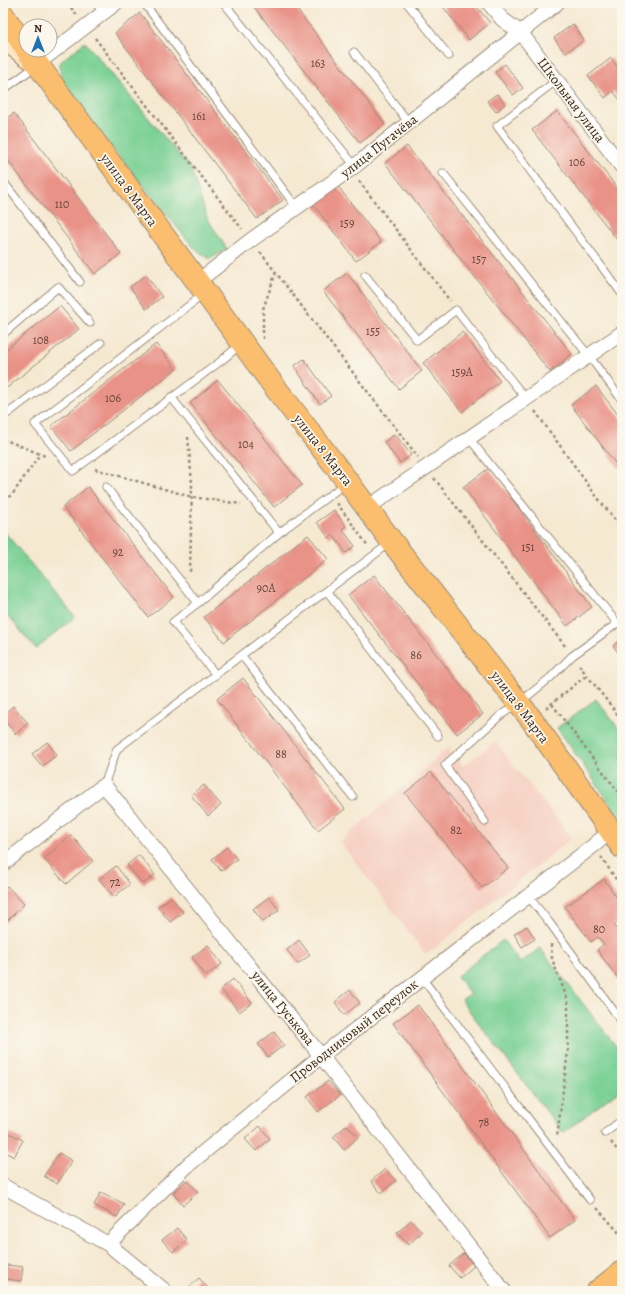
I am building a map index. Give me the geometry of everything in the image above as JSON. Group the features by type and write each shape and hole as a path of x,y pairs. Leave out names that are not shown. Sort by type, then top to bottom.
{"main road":[{"name":"улица 8 Марта","path":"3,15 18,37"},
{"path":"3,39 18,47"},
{"name":"улица 8 Марта","path":"33,58 274,386 392,542 532,720 618,840"},
{"path":"598,1291 622,1272"}],"street":[{"path":"58,40 86,26 99,8 116,3"},
{"name":"Школьная улица","path":"489,3 502,19 521,33 622,167"},
{"name":"улица Пугачёва","path":"201,288 251,240 353,168 557,3"},
{"path":"367,508 622,334"},
{"path":"3,864 104,785"},
{"name":"улица Гуськова","path":"104,785 322,1056 504,1291"},
{"name":"Проводниковый переулок","path":"108,1244 188,1165 322,1056 593,846 618,840"},
{"path":"3,1186 108,1244 166,1291"}],"lane":[{"path":"144,3 297,208"},
{"path":"224,3 353,168"},
{"path":"407,3 449,56"},
{"path":"354,52 409,123"},
{"path":"3,90 27,58"},
{"path":"557,80 497,126 622,294"},
{"path":"442,173 589,356 622,400"},
{"path":"3,180 80,282"},
{"path":"365,275 417,340 456,310 526,399"},
{"path":"3,334 58,287 90,323"},
{"path":"201,288 35,424 73,471 171,397 221,361 245,347"},
{"path":"3,417 101,343"},
{"path":"171,397 279,533"},
{"path":"469,438 620,622 572,656 550,678 519,703 501,715 445,765 486,822"},
{"path":"216,675 173,622 198,603 279,533 348,482"},
{"path":"106,487 198,603"},
{"path":"104,785 117,749 392,542"},
{"path":"327,591 438,736"},
{"path":"242,656 353,797"},
{"path":"528,896 549,922 622,1022"},
{"path":"422,978 590,1200"},
{"path":"605,1133 622,1120"}],"path":[{"path":"68,3 622,720"},
{"path":"353,168 456,310"},
{"path":"245,347 262,340 263,309 276,272"},
{"path":"526,399 594,493 622,528"},
{"path":"185,415 192,483 190,592"},
{"path":"3,439 68,465"},
{"path":"3,500 12,495 40,454"},
{"path":"80,465 192,497 258,506"},
{"path":"331,495 375,555"},
{"path":"532,720 587,675"},
{"path":"552,704 622,797"},
{"path":"593,846 622,888"},
{"path":"549,922 552,959 568,1001 568,1051 554,1153"},
{"path":"605,1133 622,1156"},
{"path":"590,1200 622,1236"}],"shaded area":[{"path":"495,742 572,838 426,955 340,842 448,748 453,757 463,766"}],"green space":[{"path":"85,42 191,169 207,218 227,249 210,259 195,249 61,86 60,62"},
{"path":"3,530 75,617 36,649 3,610"},
{"path":"596,699 622,733 622,820 557,728"},
{"path":"503,940 520,963 540,948 622,1054 622,1088 563,1133 461,1000 470,994 457,976"}],"building":[{"path":"251,3 292,3 385,124 360,143"},
{"path":"440,3 474,3 490,23 469,40"},
{"path":"140,13 283,200 257,219 115,33"},
{"path":"573,24 584,40 565,53 554,38"},
{"path":"611,58 622,73 622,101 613,91 605,98 588,76"},
{"path":"505,64 523,88 513,95 495,72"},
{"path":"497,94 505,104 496,112 487,101"},
{"path":"557,111 622,194 622,246 532,130"},
{"path":"14,113 121,254 95,274 3,154 3,121"},
{"path":"407,146 572,354 550,372 385,163"},
{"path":"337,185 381,242 356,261 313,204"},
{"path":"347,273 422,371 399,389 323,291"},
{"path":"146,275 162,297 146,309 130,287"},
{"path":"60,306 79,329 3,391 3,352"},
{"path":"462,332 500,381 462,412 423,363"},
{"path":"156,344 176,369 71,451 51,426"},
{"path":"304,359 331,396 320,404 294,366"},
{"path":"218,380 302,485 274,507 190,403"},
{"path":"596,386 622,420 622,472 571,405"},
{"path":"395,434 411,455 400,463 384,442"},
{"path":"489,468 592,607 567,626 463,487"},
{"path":"88,487 174,597 148,617 63,507"},
{"path":"334,510 346,526 342,529 355,546 346,553 333,535 329,538 317,522"},
{"path":"308,535 328,559 224,642 204,617"},
{"path":"374,575 483,714 457,734 348,595"},
{"path":"622,639 622,657 613,646"},
{"path":"243,678 345,809 318,830 217,699"},
{"path":"13,706 28,723 16,734 3,719 3,715"},
{"path":"47,742 57,755 42,766 32,754"},
{"path":"431,772 508,868 482,888 405,793"},
{"path":"204,785 221,805 208,816 191,795"},
{"path":"71,835 93,861 66,884 44,859"},
{"path":"227,847 237,859 221,871 212,859"},
{"path":"139,855 155,875 143,884 127,865"},
{"path":"116,866 130,884 114,897 99,879"},
{"path":"604,879 622,905 622,919 614,925 622,935 622,984 597,950 604,944 598,937 591,942 565,907"},
{"path":"7,886 24,904 3,925 3,890"},
{"path":"171,897 183,912 170,922 158,907"},
{"path":"269,897 279,910 263,922 253,909"},
{"path":"527,926 535,939 522,947 514,934"},
{"path":"299,940 310,955 298,964 287,950"},
{"path":"208,945 222,964 206,976 192,957"},
{"path":"233,979 252,1003 239,1012 221,989"},
{"path":"350,990 360,1003 344,1015 335,1002"},
{"path":"418,1005 575,1220 550,1238 393,1023"},
{"path":"274,1032 284,1045 268,1057 258,1044"},
{"path":"328,1081 340,1095 318,1112 307,1097"},
{"path":"347,1125 358,1137 344,1150 333,1137"},
{"path":"260,1126 270,1139 256,1151 245,1139"},
{"path":"3,1130 23,1140 14,1157 3,1151"},
{"path":"59,1153 72,1161 57,1184 44,1176"},
{"path":"385,1169 396,1181 381,1193 371,1181"},
{"path":"187,1180 198,1192 183,1205 173,1193"},
{"path":"101,1192 124,1204 117,1217 94,1205"},
{"path":"411,1220 422,1232 408,1245 397,1233"},
{"path":"177,1228 187,1240 173,1252 162,1240"},
{"path":"464,1253 474,1266 460,1278 449,1266"},
{"path":"7,1265 23,1267 21,1281 6,1279"},
{"path":"199,1278 211,1291 191,1291 188,1288"}]}
